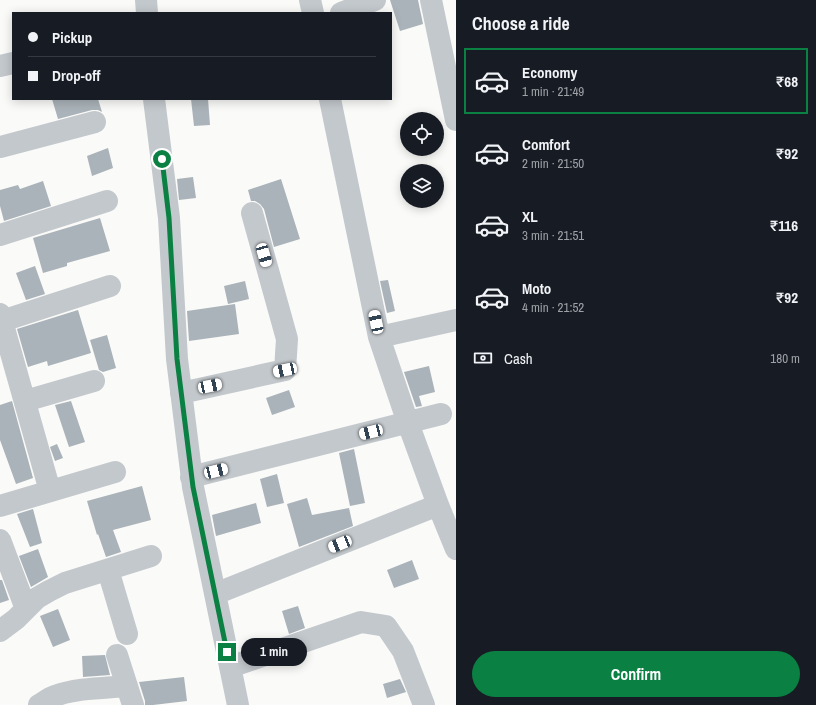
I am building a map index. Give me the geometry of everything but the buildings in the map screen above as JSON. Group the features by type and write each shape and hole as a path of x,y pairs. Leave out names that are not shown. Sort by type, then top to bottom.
{"street":[{"path":"146,0 147,12"},
{"path":"310,0 313,12"},
{"path":"344,12 375,0"},
{"path":"431,0 456,120"},
{"path":"0,66 12,63"},
{"path":"154,100 169,218 177,359 191,477 238,705"},
{"path":"330,100 379,337 408,423 456,549"},
{"path":"0,147 95,122"},
{"path":"0,234 107,201"},
{"path":"181,393 285,370 287,339 252,213"},
{"path":"50,491 1,318 110,286"},
{"path":"379,337 456,320"},
{"path":"25,401 94,381"},
{"path":"191,477 441,414"},
{"path":"0,506 115,472"},
{"path":"215,594 438,505"},
{"path":"0,540 26,609"},
{"path":"0,632 16,620 37,598 49,591 65,583 151,556"},
{"path":"108,570 127,634"},
{"path":"230,667 361,622 386,626 403,651 424,705"},
{"path":"38,705 54,696 68,692 93,689 130,696 118,655"}],"route":[{"path":"162,159 169,218 177,359 193,487 227,652"}]}
